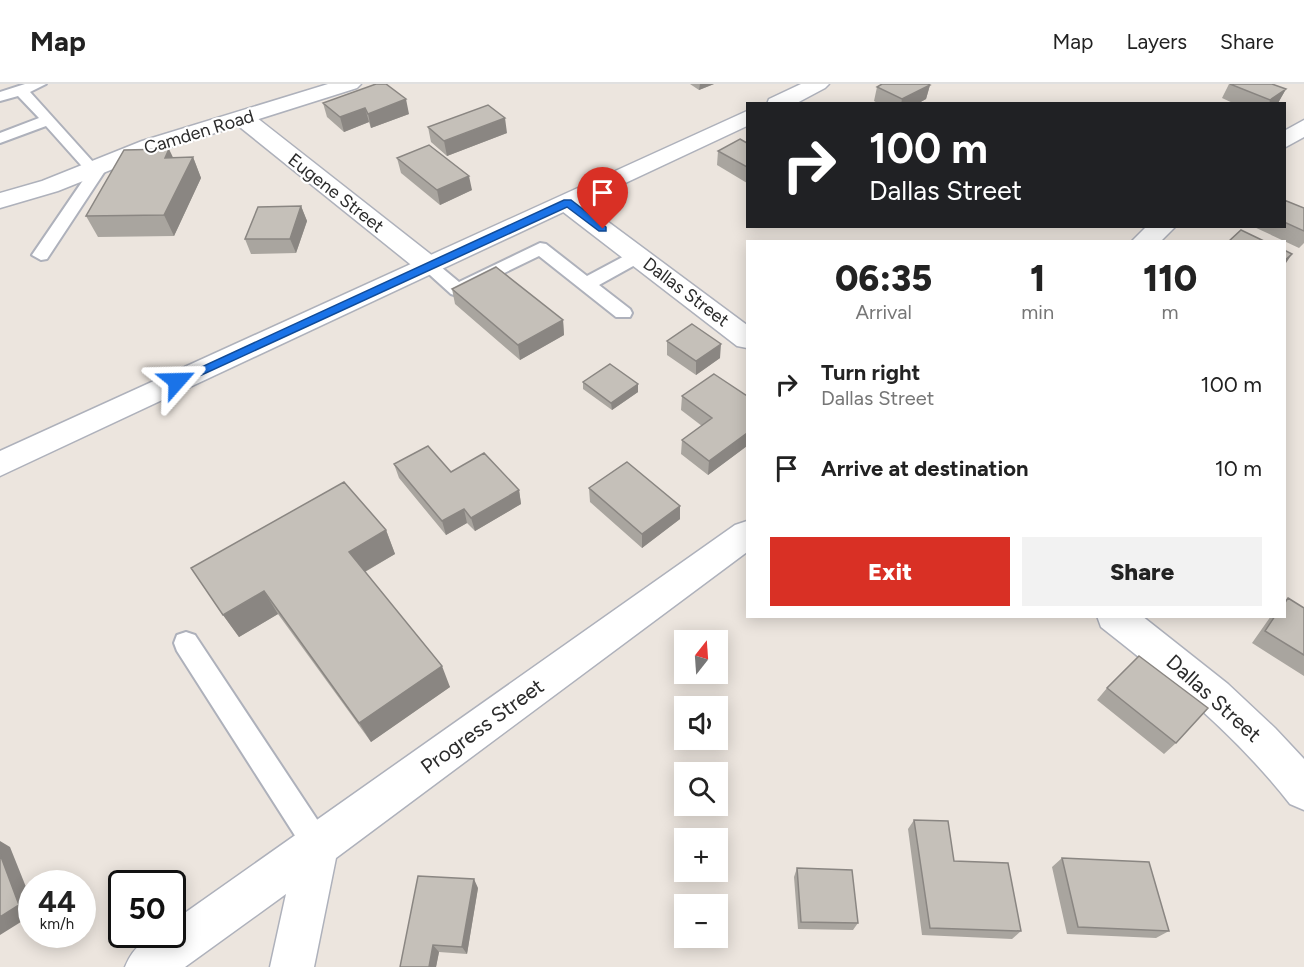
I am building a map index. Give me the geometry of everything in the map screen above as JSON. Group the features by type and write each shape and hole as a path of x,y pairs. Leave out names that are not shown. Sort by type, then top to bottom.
{"street":[{"name":"Camden Road","path":"0,201 50,186 150,146 350,84"},
{"path":"781,102 818,84"},
{"name":"Eugene Street","path":"244,118 429,266"},
{"path":"0,464 746,118"},
{"path":"1286,140 1304,127"},
{"name":"Camden Road","path":"0,219 50,186"},
{"name":"Dallas Street","path":"567,202 746,338"},
{"path":"1146,240 1161,228"},
{"name":"Progress Street","path":"147,967 318,846 746,535"},
{"name":"Dallas Street","path":"1117,618 1196,678 1298,772"},
{"path":"292,967 318,846"}],"lane":[{"path":"0,97 39,84"},
{"path":"21,90 96,167 41,255"},
{"path":"0,138 49,120"},
{"path":"429,266 457,290 540,248 624,313"},
{"path":"586,284 638,256"},
{"path":"186,643 318,846"}],"building":[{"path":"376,84 386,84 406,99 368,114 365,108 340,117 323,103"},
{"path":"882,84 930,85 902,99 877,87"},
{"path":"1230,84 1272,84 1286,89 1270,100"},
{"path":"488,105 505,118 444,141 428,127"},
{"path":"740,139 746,142 746,166 718,151"},
{"path":"429,145 469,176 437,190 397,158"},
{"path":"169,149 165,158 193,157 164,215 86,216 124,150"},
{"path":"1286,201 1304,208 1304,231 1286,223"},
{"path":"301,206 290,239 245,239 258,207"},
{"path":"1241,230 1262,240 1230,240"},
{"path":"1286,251 1292,254 1286,259"},
{"path":"496,267 563,320 518,345 452,289"},
{"path":"692,324 721,344 696,361 667,341"},
{"path":"610,364 638,384 611,403 583,382"},
{"path":"714,374 746,395 746,434 709,461 682,440 712,418 682,396"},
{"path":"428,446 451,472 484,453 519,490 471,518 464,509 442,521 394,464"},
{"path":"627,462 680,506 642,534 589,488"},
{"path":"344,482 386,530 349,552 442,666 359,723 264,591 223,615 191,568"},
{"path":"1288,598 1304,608 1304,655 1265,631 1274,618 1286,618"},
{"path":"1139,656 1208,708 1176,743 1107,688"},
{"path":"914,820 948,821 954,861 1008,863 1021,931 930,928"},
{"path":"0,854 18,906 0,917"},
{"path":"1062,858 1149,862 1169,931 1078,927"},
{"path":"797,868 852,870 858,923 801,922"},
{"path":"418,876 474,879 462,947 433,945 429,967 400,967"}],"route":[{"path":"177,381 567,202 603,229"}]}
